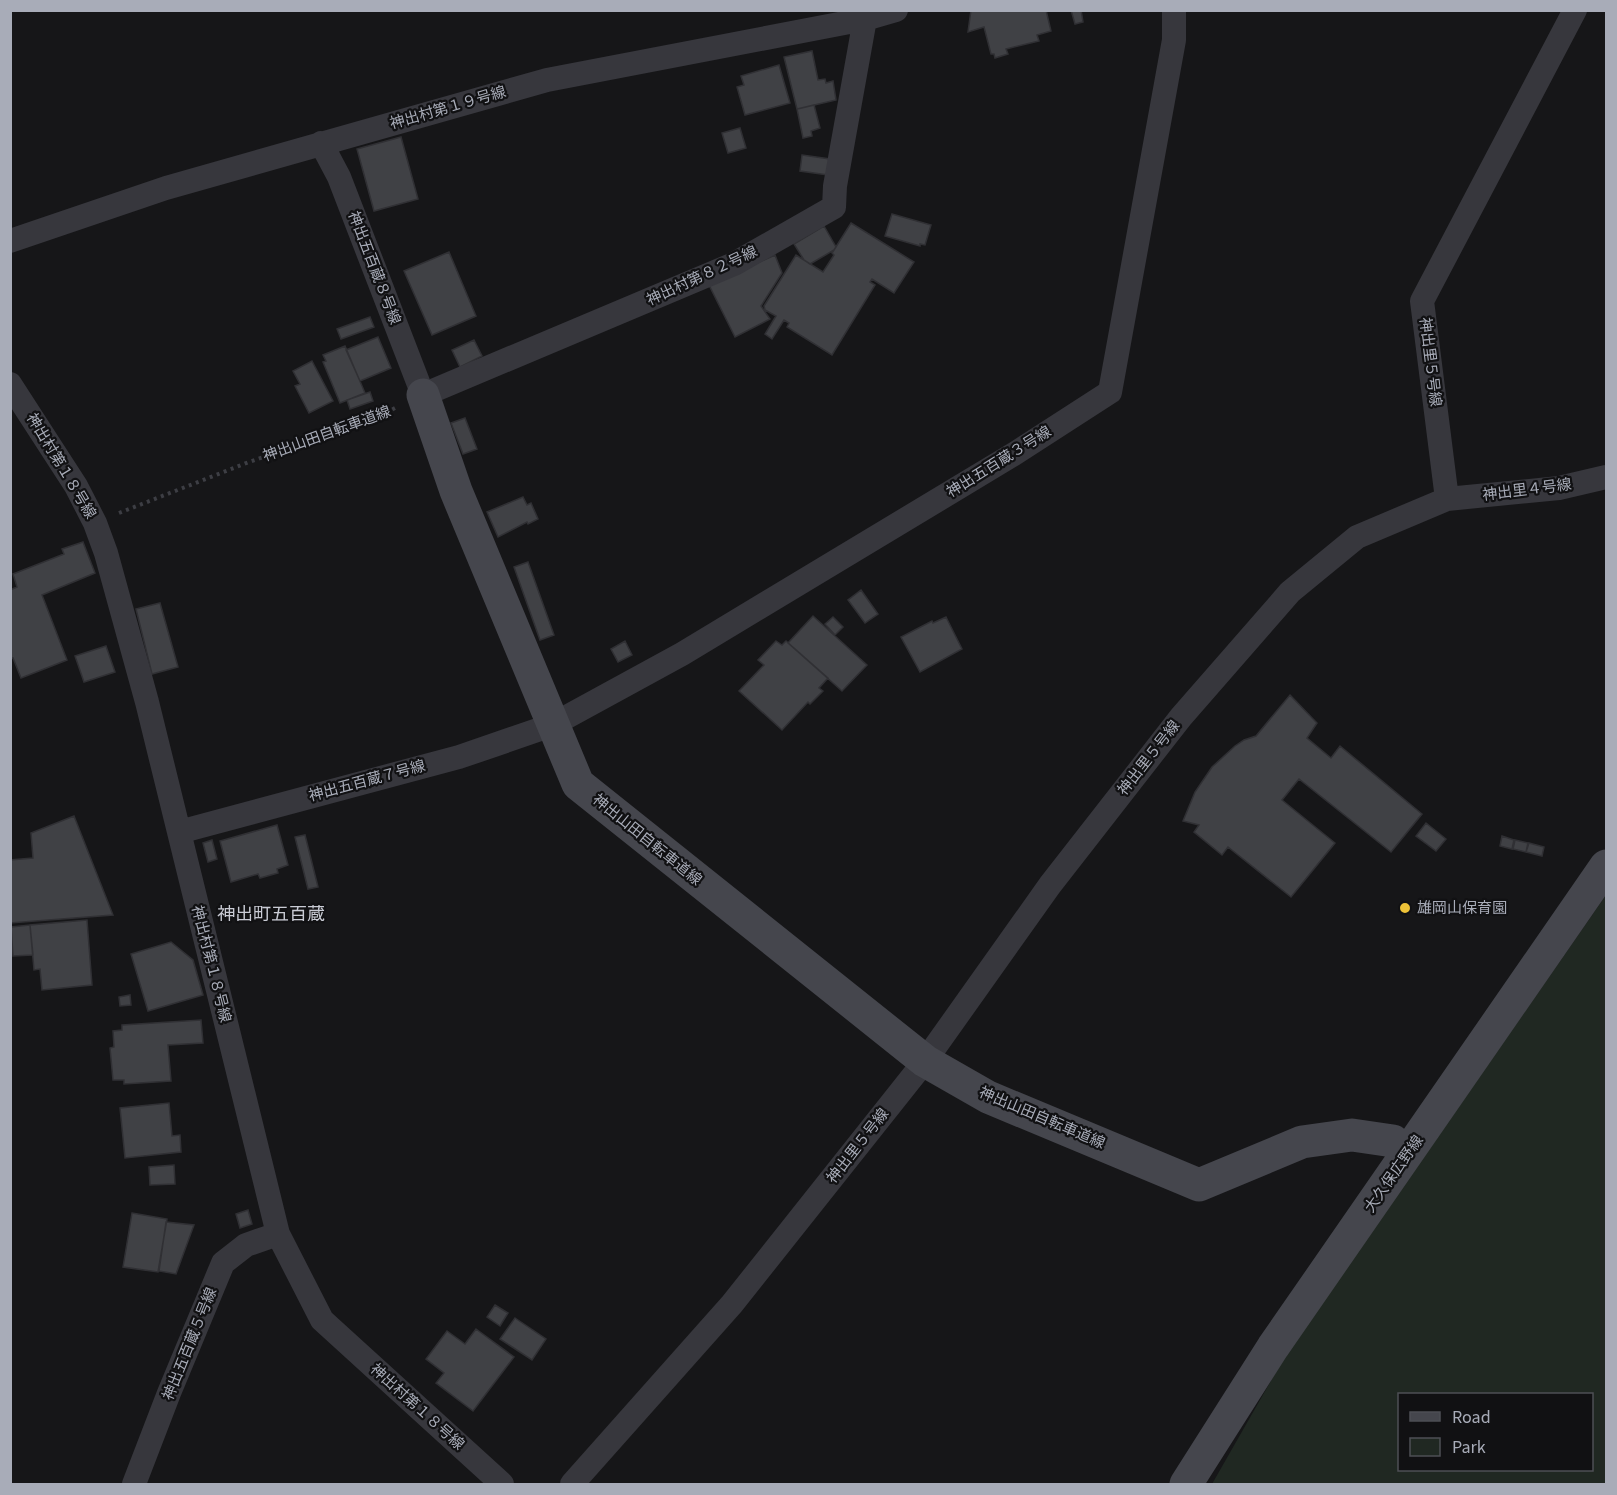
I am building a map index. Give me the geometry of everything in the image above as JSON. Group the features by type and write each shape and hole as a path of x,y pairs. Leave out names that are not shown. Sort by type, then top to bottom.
{"main road":[{"name":"神出山田自転車道線","path":"423,395 456,491 578,784 926,1061 988,1097 1199,1185 1302,1142 1352,1135 1405,1141"},
{"name":"大久保広野線","path":"1186,1485 1405,1141 1475,1053 1606,866"}],"street":[{"name":"神出村第１９号線","path":"10,241 166,188 547,80 865,19 896,10"},
{"name":"神出五百蔵３号線","path":"552,724 682,654 1014,454 1110,392 1174,40 1174,10"},
{"name":"神出里５号線","path":"572,1485 732,1305 926,1061 1064,867 1181,717 1290,592 1357,537 1447,499 1422,301 1575,10"},
{"name":"神出村第８２号線","path":"423,395 734,264 834,207 835,186 865,19"},
{"name":"神出五百蔵８号線","path":"321,143 339,177 423,395"},
{"name":"神出村第１８号線","path":"10,384 76,486 95,523 106,553 147,702 278,1234 322,1320 502,1485"},
{"name":"神出里４号線","path":"1447,499 1559,488 1606,477"},
{"name":"神出五百蔵７号線","path":"179,832 459,757 552,724"},
{"name":"神出五百蔵５号線","path":"134,1485 223,1263 246,1245 278,1234"}],"path":[{"name":"神出山田自転車道線","path":"95,523 249,462 372,420 423,395"}],"green space":[{"path":"1606,895 1606,1484 1212,1484 1284,1358"}],"building":[{"path":"971,10 1046,10 1051,31 1037,35 1039,41 1006,49 1008,54 995,58 994,54 991,54 984,27 968,32"},
{"path":"1071,10 1081,10 1083,22 1075,24"},
{"path":"812,51 818,80 825,79 826,83 833,81 836,100 797,109 784,57"},
{"path":"779,65 790,103 745,115 737,87 744,85 741,76"},
{"path":"814,105 820,128 811,131 812,136 803,138 797,109"},
{"path":"740,128 746,148 728,153 722,133"},
{"path":"401,137 418,199 374,211 357,149"},
{"path":"802,155 837,160 835,176 800,171"},
{"path":"892,214 931,225 925,245 920,244 920,246 885,236"},
{"path":"851,223 914,262 894,293 872,279 870,282 875,285 832,355 787,327 789,323 784,320 772,339 765,334 776,316 765,310 764,306 796,255 823,272"},
{"path":"824,226 836,247 810,264 804,260 794,244"},
{"path":"449,252 476,316 432,335 404,271"},
{"path":"775,255 782,273 761,306 770,319 735,337 709,285"},
{"path":"370,317 374,327 341,339 337,329"},
{"path":"378,337 391,368 360,381 346,350"},
{"path":"474,340 482,356 460,367 452,350"},
{"path":"345,346 365,393 340,403 323,362 326,361 323,355"},
{"path":"312,361 333,401 309,413 295,386 300,384 293,371"},
{"path":"370,392 373,401 350,409 347,400"},
{"path":"465,418 477,449 463,454 451,423"},
{"path":"523,497 527,505 531,503 538,519 498,537 487,512"},
{"path":"83,542 95,573 42,595 67,660 21,678 13,658 10,659 10,590 17,587 13,574 64,554 62,549"},
{"path":"528,562 554,635 540,640 514,567"},
{"path":"861,590 878,614 865,623 848,600"},
{"path":"160,603 178,667 152,674 136,609"},
{"path":"813,616 867,665 842,691 788,643"},
{"path":"833,617 843,627 835,635 825,624"},
{"path":"946,617 962,649 920,672 901,637 932,621 933,623"},
{"path":"625,641 632,655 618,662 611,649"},
{"path":"776,641 782,645 786,641 828,678 819,688 823,691 810,704 808,702 782,730 739,691 764,665 758,660"},
{"path":"106,646 115,672 84,682 75,656"},
{"path":"1290,695 1317,723 1307,738 1331,758 1340,746 1422,814 1391,852 1299,779 1282,800 1335,843 1291,897 1228,847 1222,855 1194,832 1199,825 1183,821 1195,792 1212,767 1235,746 1256,736"},
{"path":"74,816 113,915 10,923 10,860 33,858 31,833"},
{"path":"1426,823 1446,839 1436,851 1416,836"},
{"path":"277,825 288,865 277,869 278,873 260,878 258,874 231,882 220,841"},
{"path":"305,835 318,887 308,889 295,837"},
{"path":"1502,836 1514,840 1512,849 1500,846"},
{"path":"212,840 217,859 208,862 203,843"},
{"path":"1515,840 1528,843 1526,852 1513,849"},
{"path":"1529,843 1544,847 1542,856 1526,852"},
{"path":"87,920 92,985 42,990 40,969 34,970 30,925"},
{"path":"30,925 33,955 13,956 11,927"},
{"path":"171,942 193,960 203,995 148,1011 131,954"},
{"path":"130,995 131,1005 120,1006 119,997"},
{"path":"201,1020 203,1043 168,1045 171,1081 124,1084 124,1080 113,1080 110,1048 114,1047 113,1031 122,1030 122,1025"},
{"path":"169,1103 172,1136 180,1135 181,1152 125,1158 120,1108"},
{"path":"174,1165 175,1184 150,1185 149,1167"},
{"path":"248,1210 252,1224 240,1228 236,1214"},
{"path":"132,1213 167,1219 158,1272 123,1267"},
{"path":"166,1222 194,1225 176,1274 159,1271"},
{"path":"495,1305 508,1313 500,1326 487,1317"},
{"path":"515,1318 546,1339 532,1360 500,1339"},
{"path":"476,1329 514,1357 473,1411 436,1383 444,1373 426,1359 447,1331 465,1344"}],"place":[{"name":"雄岡山保育園","path":"1405,908"}],"district":[{"name":"神出町五百蔵","path":"271,914"}]}
